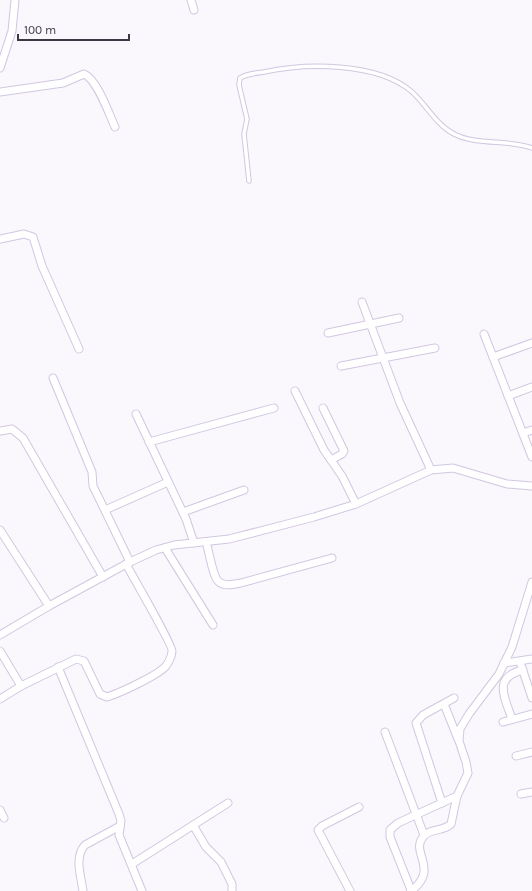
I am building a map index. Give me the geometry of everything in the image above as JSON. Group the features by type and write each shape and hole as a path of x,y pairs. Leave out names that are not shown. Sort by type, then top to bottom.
{"street":[{"path":"0,68 12,31 15,0"},
{"path":"191,0 194,10"},
{"path":"0,92 63,83 84,74 91,79 97,88 115,127"},
{"path":"0,239 24,234 33,237 42,266 79,349"},
{"path":"362,302 400,403 431,470"},
{"path":"328,333 399,318"},
{"path":"484,334 532,457"},
{"path":"493,357 532,343"},
{"path":"341,366 435,348"},
{"path":"0,699 58,667 73,660 81,659 90,670 100,694 107,697 161,670 167,664 172,653 171,644 151,612 93,486 92,472 53,378"},
{"path":"508,396 532,387"},
{"path":"295,390 324,450 342,476 356,504"},
{"path":"149,442 274,408"},
{"path":"324,408 344,451 342,454 331,460"},
{"path":"136,414 183,512 194,543"},
{"path":"0,431 12,429 23,438 103,577"},
{"path":"523,433 532,430"},
{"path":"0,635 49,606 128,563 165,548 229,539 356,504 431,470 454,468 507,484 532,486"},
{"path":"105,510 168,482"},
{"path":"183,512 244,490"},
{"path":"0,530 49,606"},
{"path":"206,542 216,578 220,583 226,584 241,583 332,558"},
{"path":"165,548 213,625"},
{"path":"459,741 460,728 463,722 499,674 518,630 532,582"},
{"path":"0,651 22,686"},
{"path":"504,663 520,662 532,659"},
{"path":"520,662 532,698"},
{"path":"58,667 119,814 119,835 142,891"},
{"path":"512,719 502,689 506,678 510,674 523,670"},
{"path":"442,803 416,723 423,715 454,698"},
{"path":"424,835 442,830 451,824 457,796 466,778 468,768 444,704"},
{"path":"503,722 532,714"},
{"path":"385,732 417,814 424,835 420,844 424,877 420,884 411,891 390,837 390,830 398,823 417,814 457,796"},
{"path":"516,756 532,752"},
{"path":"521,794 532,792"},
{"path":"132,864 228,803"},
{"path":"350,891 318,830 322,826 359,807"},
{"path":"0,810 4,818"},
{"path":"193,825 206,847 221,862 233,890"},
{"path":"83,891 79,859 81,850 85,845 120,826"}],"lane":[{"path":"249,180 244,134 247,119 239,85 240,78 275,69 301,66 337,66 382,76 411,91 442,126 455,135 468,139 532,148"}]}
